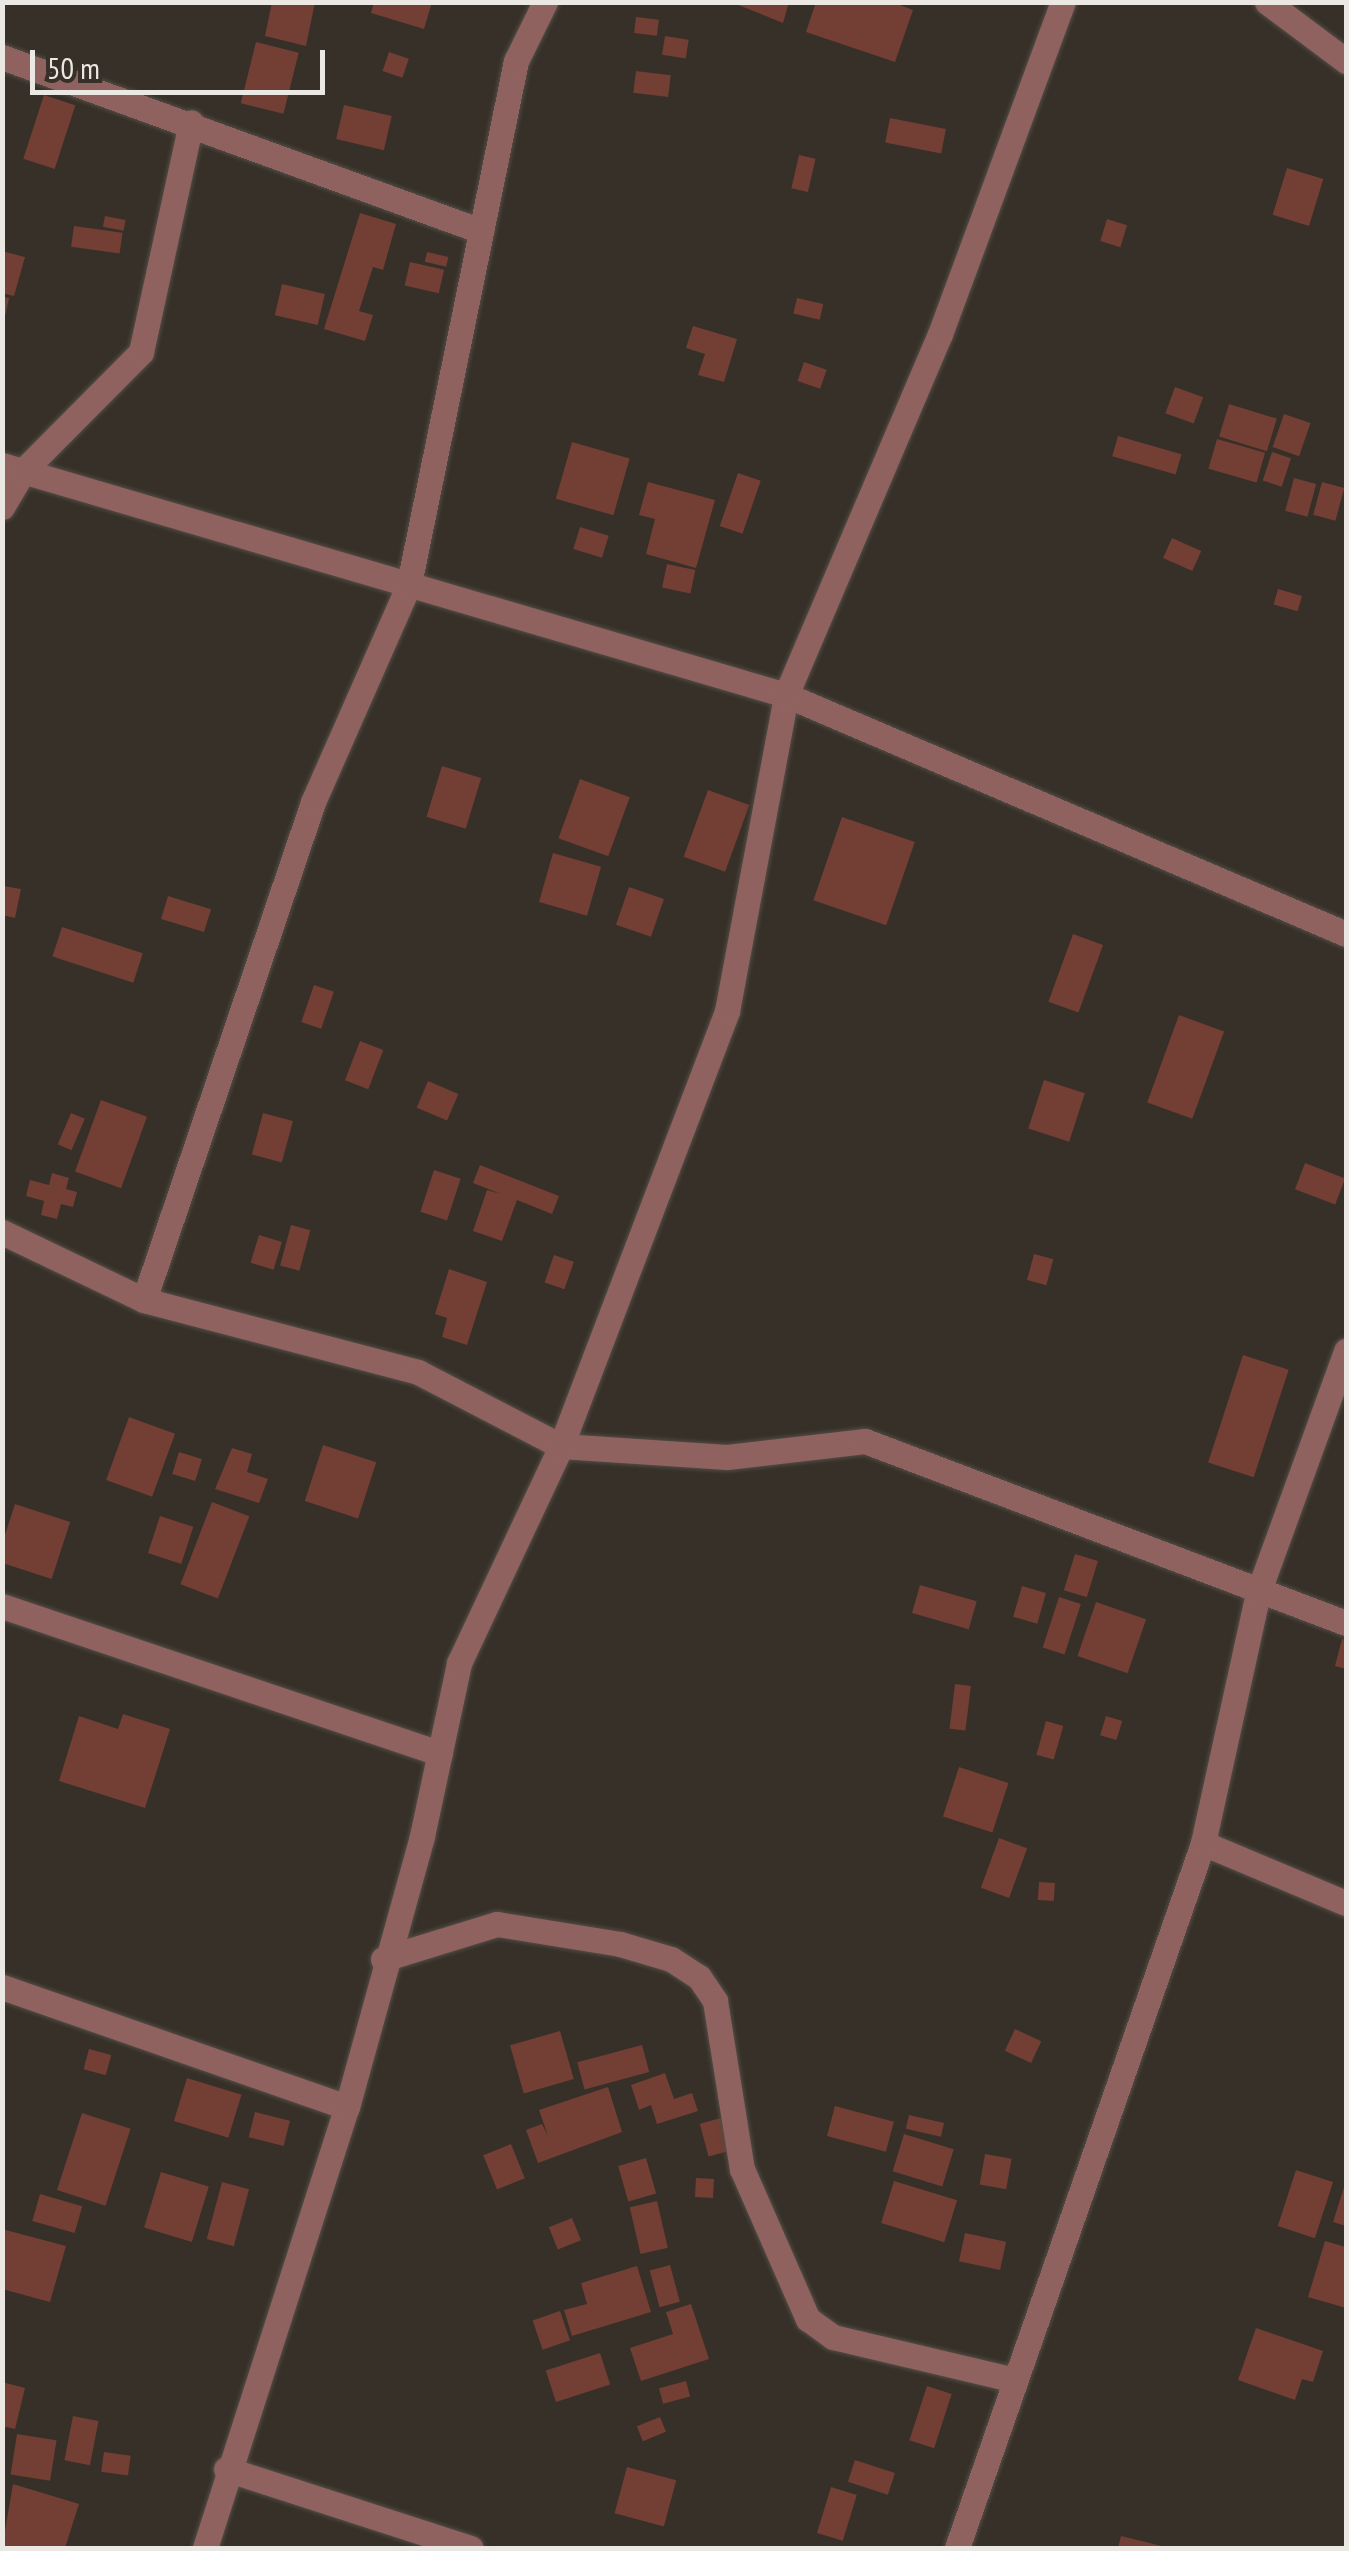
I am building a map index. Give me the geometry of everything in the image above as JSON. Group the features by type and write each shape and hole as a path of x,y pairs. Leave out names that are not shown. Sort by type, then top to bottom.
{"street":[{"path":"144,1300 313,802 409,584 516,61 545,2"},
{"path":"205,2548 226,2469 348,2107 383,1959 440,1753 459,1663 561,1446 726,1011 786,695 940,334 1063,2"},
{"path":"1267,2 1346,61"},
{"path":"2,57 191,122 481,231"},
{"path":"2,507 13,467 141,352 191,122"},
{"path":"13,467 786,695 1346,934"},
{"path":"2,1232 144,1300 418,1372 561,1446 727,1457 865,1441 1258,1593 1346,1623"},
{"path":"957,2548 1203,1843 1258,1593 1346,1351"},
{"path":"2,1606 440,1753"},
{"path":"1203,1843 1346,1903"},
{"path":"383,1959 497,1924 620,1944 671,1959 699,1977 714,2001 742,2169 808,2319 832,2337 1015,2380"},
{"path":"2,1987 348,2107"},
{"path":"226,2469 471,2548"}],"building":[{"path":"272,2 315,2 306,46 265,36"},
{"path":"374,2 432,2 424,29 371,13"},
{"path":"731,2 789,2 783,23"},
{"path":"816,2 892,2 913,10 895,62 806,32"},
{"path":"636,17 659,20 657,36 634,33"},
{"path":"665,36 689,40 686,59 662,55"},
{"path":"256,42 299,53 283,114 241,103"},
{"path":"389,52 409,59 402,78 382,71"},
{"path":"636,71 671,75 668,97 633,93"},
{"path":"44,95 75,105 55,169 23,159"},
{"path":"344,105 392,116 384,150 336,139"},
{"path":"890,118 946,129 941,153 885,143"},
{"path":"799,155 816,159 808,192 791,188"},
{"path":"1287,168 1323,179 1309,226 1273,215"},
{"path":"360,213 396,224 383,270 373,267 359,311 373,315 365,341 324,329"},
{"path":"105,216 126,220 124,231 103,227"},
{"path":"1107,219 1127,225 1120,247 1100,241"},
{"path":"74,226 123,233 120,254 71,247"},
{"path":"2,251 25,257 14,296 2,293"},
{"path":"427,252 448,257 446,267 425,262"},
{"path":"410,262 444,270 439,293 405,285"},
{"path":"282,284 325,294 318,325 275,315"},
{"path":"2,297 9,298 4,321 2,321"},
{"path":"797,298 823,304 820,320 793,314"},
{"path":"693,326 737,339 724,382 698,375 705,354 686,348"},
{"path":"804,362 827,370 820,389 797,381"},
{"path":"1175,387 1203,397 1194,424 1165,413"},
{"path":"1229,404 1277,419 1267,451 1219,437"},
{"path":"1284,414 1310,423 1299,456 1273,447"},
{"path":"1118,436 1181,454 1176,474 1112,456"},
{"path":"1217,439 1265,453 1257,483 1208,469"},
{"path":"572,442 630,459 613,515 556,499"},
{"path":"1272,452 1291,458 1282,487 1263,481"},
{"path":"738,473 761,481 742,534 720,526"},
{"path":"1294,478 1316,484 1307,517 1285,511"},
{"path":"648,482 715,500 696,568 646,554 655,519 639,515"},
{"path":"1322,482 1344,488 1335,521 1313,515"},
{"path":"580,527 609,536 602,558 573,549"},
{"path":"1172,538 1201,551 1192,571 1163,558"},
{"path":"667,564 695,570 690,594 662,587"},
{"path":"1278,589 1302,596 1298,611 1274,604"},
{"path":"442,766 481,778 466,829 427,817"},
{"path":"580,779 630,797 608,856 558,838"},
{"path":"708,790 749,805 725,872 684,857"},
{"path":"842,817 915,842 886,925 813,900"},
{"path":"553,853 601,867 587,916 539,902"},
{"path":"3,886 21,889 15,918 2,915"},
{"path":"629,887 664,899 651,937 616,925"},
{"path":"168,896 211,909 204,932 161,919"},
{"path":"62,927 143,953 133,983 52,956"},
{"path":"1073,934 1103,945 1078,1013 1048,1002"},
{"path":"314,985 334,992 321,1029 301,1022"},
{"path":"1179,1015 1224,1031 1192,1119 1147,1102"},
{"path":"360,1041 383,1050 368,1089 345,1080"},
{"path":"1044,1080 1085,1093 1069,1142 1028,1129"},
{"path":"428,1081 458,1094 447,1121 417,1108"},
{"path":"101,1100 147,1117 121,1188 75,1171"},
{"path":"71,1113 85,1119 72,1150 58,1144"},
{"path":"263,1113 293,1121 282,1163 252,1155"},
{"path":"1305,1163 1345,1178 1335,1205 1295,1189"},
{"path":"480,1165 559,1196 552,1214 517,1200 502,1241 473,1231 487,1190 501,1194 473,1183"},
{"path":"434,1170 461,1179 447,1220 420,1212"},
{"path":"52,1173 69,1178 66,1189 77,1192 73,1207 61,1204 57,1219 41,1215 44,1201 26,1196 30,1180 49,1185"},
{"path":"291,1225 310,1230 299,1271 280,1266"},
{"path":"259,1235 282,1242 273,1270 251,1263"},
{"path":"1034,1254 1053,1259 1046,1285 1027,1280"},
{"path":"554,1255 574,1262 564,1289 545,1282"},
{"path":"449,1269 487,1282 467,1345 442,1337 447,1318 435,1314"},
{"path":"1243,1355 1289,1370 1254,1477 1208,1462"},
{"path":"129,1417 175,1434 152,1497 106,1480"},
{"path":"323,1445 376,1462 358,1518 305,1501"},
{"path":"232,1448 252,1454 247,1472 268,1479 259,1503 215,1489"},
{"path":"179,1452 202,1459 195,1481 172,1474"},
{"path":"212,1502 249,1516 218,1598 180,1584"},
{"path":"15,1504 70,1522 52,1579 2,1563 2,1544"},
{"path":"160,1516 193,1527 181,1564 148,1553"},
{"path":"1075,1554 1098,1561 1087,1597 1064,1590"},
{"path":"920,1585 977,1601 969,1629 912,1613"},
{"path":"1022,1586 1046,1593 1037,1624 1013,1617"},
{"path":"1059,1597 1081,1604 1064,1655 1043,1647"},
{"path":"1096,1602 1146,1619 1128,1673 1077,1656"},
{"path":"1342,1639 1346,1640 1346,1669 1335,1666"},
{"path":"955,1684 971,1686 965,1731 950,1729"},
{"path":"123,1714 170,1729 145,1808 59,1781 79,1716 118,1729"},
{"path":"1106,1716 1122,1721 1116,1740 1100,1735"},
{"path":"1046,1721 1063,1726 1054,1760 1036,1755"},
{"path":"959,1767 1008,1783 992,1833 943,1816"},
{"path":"999,1838 1027,1848 1009,1898 981,1888"},
{"path":"1039,1882 1055,1883 1054,1901 1038,1900"},
{"path":"1015,2029 1041,2041 1031,2063 1005,2051"},
{"path":"560,2031 574,2079 524,2093 510,2045"},
{"path":"642,2045 649,2072 585,2089 577,2062"},
{"path":"89,2049 111,2055 106,2075 84,2069"},
{"path":"665,2073 674,2099 692,2093 698,2111 657,2124 651,2105 639,2110 631,2085"},
{"path":"187,2078 242,2095 228,2138 174,2121"},
{"path":"608,2087 622,2132 538,2163 526,2130 542,2124 548,2136 539,2110"},
{"path":"835,2106 894,2122 886,2152 827,2136"},
{"path":"255,2112 290,2121 284,2146 249,2137"},
{"path":"82,2113 131,2129 105,2206 57,2190"},
{"path":"909,2115 944,2123 941,2137 906,2129"},
{"path":"721,2118 730,2151 709,2157 700,2124"},
{"path":"904,2134 954,2149 942,2186 893,2171"},
{"path":"511,2144 525,2178 497,2190 483,2155"},
{"path":"985,2154 1012,2159 1006,2189 980,2185"},
{"path":"646,2158 656,2194 628,2202 618,2166"},
{"path":"1296,2170 1333,2182 1315,2238 1278,2226"},
{"path":"161,2172 209,2187 192,2242 144,2227"},
{"path":"696,2178 714,2179 713,2198 695,2197"},
{"path":"894,2181 957,2200 944,2242 881,2223"},
{"path":"1346,2181 1346,2226 1333,2222"},
{"path":"222,2182 249,2189 234,2246 207,2239"},
{"path":"40,2194 82,2206 75,2233 32,2221"},
{"path":"657,2201 668,2248 641,2254 630,2207"},
{"path":"572,2218 581,2240 558,2250 549,2227"},
{"path":"2,2229 66,2246 50,2302 2,2289"},
{"path":"965,2233 1006,2242 1000,2270 959,2261"},
{"path":"1325,2241 1346,2247 1346,2308 1308,2297"},
{"path":"670,2265 680,2302 660,2307 650,2270"},
{"path":"637,2266 651,2312 572,2336 564,2310 587,2304 581,2283"},
{"path":"691,2304 709,2359 641,2381 630,2348 673,2334 666,2312"},
{"path":"560,2311 570,2340 543,2350 533,2320"},
{"path":"1256,2328 1323,2351 1313,2382 1302,2379 1295,2400 1238,2380"},
{"path":"600,2353 610,2384 556,2402 546,2371"},
{"path":"686,2381 690,2396 663,2404 659,2388"},
{"path":"2,2382 25,2388 15,2429 2,2426"},
{"path":"927,2386 952,2394 934,2448 909,2440"},
{"path":"73,2416 99,2421 90,2465 64,2460"},
{"path":"660,2417 666,2432 643,2441 637,2426"},
{"path":"17,2434 57,2440 50,2481 11,2474"},
{"path":"104,2452 131,2456 128,2476 101,2472"},
{"path":"855,2460 895,2473 888,2495 848,2482"},
{"path":"627,2467 676,2480 664,2527 615,2513"},
{"path":"13,2484 79,2504 65,2548 2,2548"},
{"path":"831,2487 857,2495 843,2541 817,2533"},
{"path":"1121,2536 1166,2547 1166,2548 1118,2548"}]}
